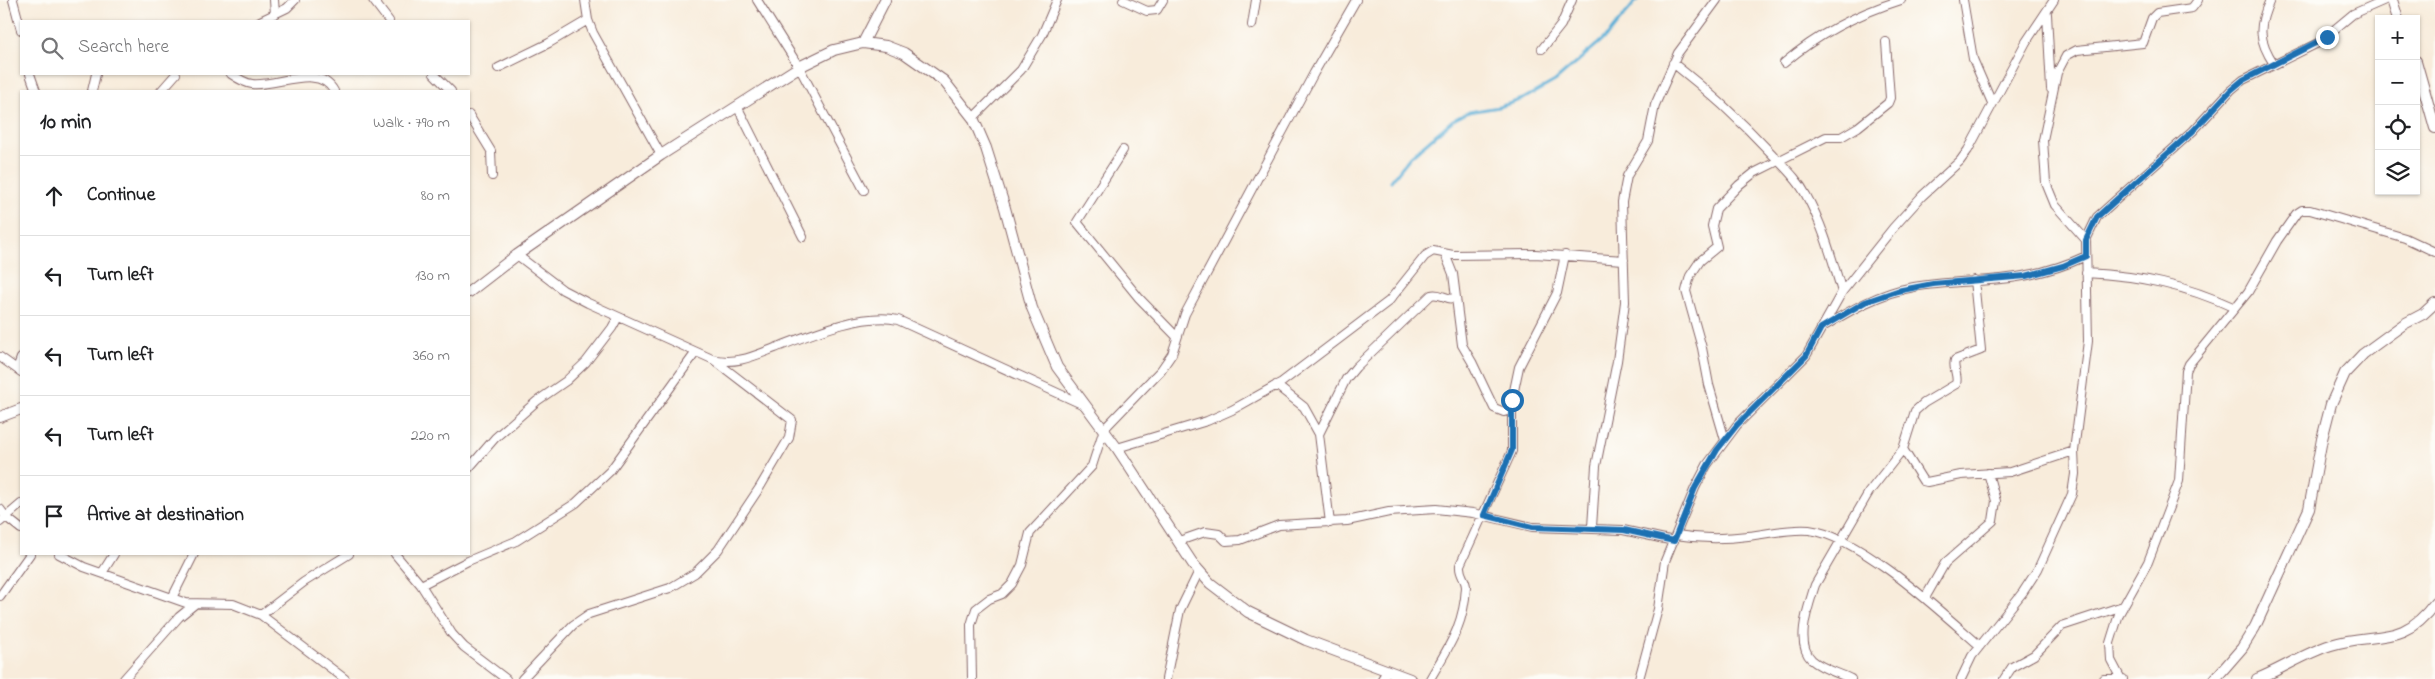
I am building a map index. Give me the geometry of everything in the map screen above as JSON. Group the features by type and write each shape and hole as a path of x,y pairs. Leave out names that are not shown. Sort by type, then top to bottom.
{"street":[{"path":"13,0 20,26"},
{"path":"274,0 275,14"},
{"path":"262,20 287,8 295,0"},
{"path":"373,0 388,20"},
{"path":"585,0 588,20 661,155"},
{"path":"757,0 800,66 864,190"},
{"path":"863,43 885,0"},
{"path":"974,118 1021,70 1042,35 1057,0"},
{"path":"1123,0 1147,11 1157,10 1163,0"},
{"path":"1252,25 1256,0"},
{"path":"972,679 971,625 976,609 989,599 1002,594 1012,584 1022,566 1030,533 1092,466 1104,429 1161,370 1172,354 1185,314 1314,73 1356,0"},
{"path":"1542,49 1560,25 1572,0"},
{"path":"1592,527 1596,466 1617,362 1625,302 1622,202 1627,176 1648,141 1655,105 1673,63 1683,44 1717,0"},
{"path":"1784,63 1823,33 1863,14 1901,0"},
{"path":"1963,0 1968,37 1975,67 1992,103"},
{"path":"1639,679 1658,609 1665,562 1695,488 1707,465 1725,440 1806,356 1842,292 1902,216 1960,161 1968,150 2026,42 2047,14 2054,0"},
{"path":"2086,240 2055,204 2046,183 2043,140 2059,67 2070,52 2076,50 2142,43 2152,18 2157,13 2192,8 2198,0"},
{"path":"2270,0 2262,16 2262,42 2274,64"},
{"path":"1961,679 1967,665 2023,592 2045,556 2072,494 2075,479 2074,451 2088,341 2086,240 2090,229 2105,208 2193,131 2231,90 2243,80 2318,43 2353,14 2385,0"},
{"path":"2392,0 2397,15"},
{"path":"2047,14 2047,53 2052,96"},
{"path":"498,68 549,43 588,20"},
{"path":"1725,440 1709,385 1702,348 1686,298 1686,284 1700,261 1716,247 1712,226 1719,205 1754,173 1826,137 1841,137 1858,127 1888,103 1890,98 1886,42"},
{"path":"470,291 517,255 661,155 800,66 834,50 863,43 886,46 904,53 921,63 944,82 974,118 986,148 1005,208 1038,328 1057,367 1104,429 1199,571 1225,596 1270,623 1385,675 1410,679"},
{"path":"1673,63 1702,86 1798,182 1812,206 1827,243 1842,292"},
{"path":"30,75 36,90"},
{"path":"92,90 96,75"},
{"path":"162,90 175,75"},
{"path":"233,75 253,84 310,78 327,82 333,90"},
{"path":"435,75 450,90"},
{"path":"2420,75 2435,128"},
{"path":"737,106 803,237"},
{"path":"470,117 491,151 492,176"},
{"path":"1123,150 1077,222 1139,298 1177,337"},
{"path":"2122,679 2111,660 2110,644 2123,606 2148,562 2179,481 2186,371 2189,364 2236,308 2253,284 2277,241 2296,214 2302,210 2310,210 2405,238 2435,252"},
{"path":"1117,448 1208,421 1232,410 1276,385 1389,301 1425,256 1433,251 1445,254 1565,255 1624,260"},
{"path":"1445,254 1451,268 1462,345 1494,408 1504,412 1511,410"},
{"path":"517,255 563,290 712,359 734,362 820,331 873,317 885,317 898,320 1088,407"},
{"path":"1430,679 1461,624 1466,586 1460,572 1460,566 1512,450 1514,434 1511,410 1519,368 1557,293 1565,255"},
{"path":"1821,328 1854,308 1884,295 1913,287 2026,276 2063,266 2086,256"},
{"path":"2086,273 2128,276 2177,285 2236,308"},
{"path":"1852,679 1811,659 1803,640 1815,585 1869,492 1903,449 1912,416 1919,406 1956,384 1958,379 1954,364 1955,360 1981,350 1974,280"},
{"path":"1319,434 1346,379 1356,367 1431,295 1438,294 1448,299 1456,299"},
{"path":"2214,679 2242,648 2258,621 2309,509 2331,404 2345,373 2363,354 2404,324 2423,314 2435,303"},
{"path":"470,467 495,438 537,401 566,381 586,362 618,317"},
{"path":"421,584 468,561 516,541 576,503 610,471 696,352"},
{"path":"0,357 19,370"},
{"path":"522,679 573,625 589,614 670,588 695,573 718,550 760,487 789,438 792,420 788,415 727,372 712,359"},
{"path":"1276,385 1304,408 1319,434 1330,523"},
{"path":"0,417 20,410"},
{"path":"1903,449 1925,482 1961,475 2010,472 2074,451"},
{"path":"1925,598 1945,564 1993,521 1996,501 1988,473"},
{"path":"3,520 20,505"},
{"path":"0,509 3,520 20,528"},
{"path":"1179,541 1205,532 1214,532 1222,539 1233,541 1256,535 1279,525 1330,523 1389,512 1436,509 1484,515 1532,527 1592,527 1675,538 1726,538 1787,530 1808,530 1842,540 1876,562 1925,598 1980,646"},
{"path":"0,596 29,555"},
{"path":"60,555 102,573 172,598 195,604 233,604 261,615 345,679"},
{"path":"102,573 113,555"},
{"path":"172,598 194,555"},
{"path":"261,615 304,582 347,555"},
{"path":"396,555 421,584 452,634 464,647 506,679"},
{"path":"1166,679 1180,610 1199,571"},
{"path":"2257,679 2331,645 2393,635 2405,630 2430,613 2435,603"},
{"path":"124,679 179,617 195,604"},
{"path":"2004,679 2012,667 2034,656 2062,626 2123,606"},
{"path":"2104,679 2122,679"}],"waterway":[{"path":"1391,181 1410,157 1453,120 1469,112 1499,107 1523,99 1555,81 1608,35 1637,0"}],"route":[{"path":"1512,400 1511,410 1514,434 1512,450 1484,515 1532,527 1592,527 1624,530 1674,541 1695,488 1717,450 1737,425 1806,356 1821,328 1865,302 1897,291 1933,284 2026,276 2045,272 2086,256 2086,240 2097,217 2167,152 2193,131 2231,90 2243,80 2327,37"}]}
